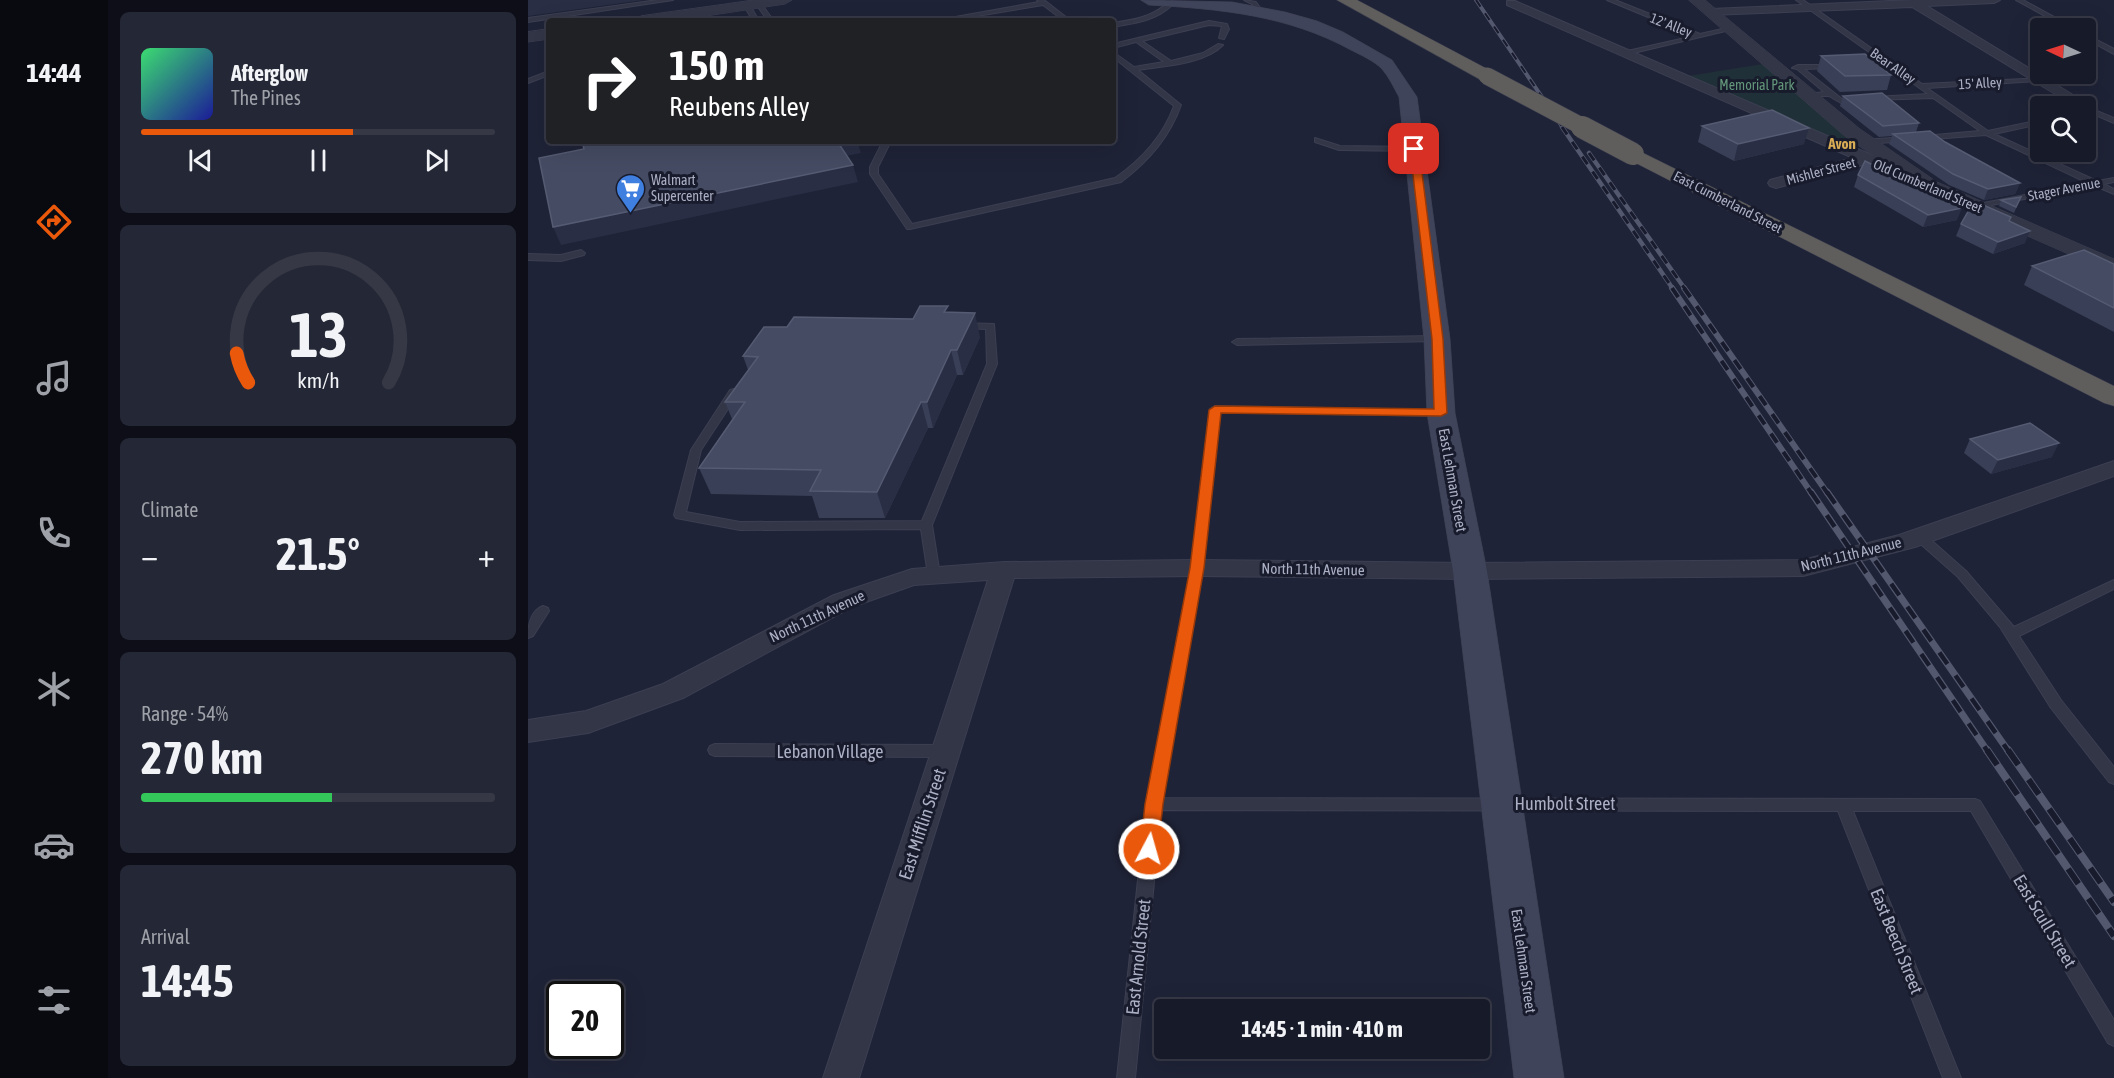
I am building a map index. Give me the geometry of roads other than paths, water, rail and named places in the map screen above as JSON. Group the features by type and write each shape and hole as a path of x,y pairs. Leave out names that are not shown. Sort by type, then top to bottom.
{"highway":[{"name":"East Cumberland Street","path":"1345,0 1633,154 2114,397"}],"main road":[{"name":"East Lehman Street","path":"1161,0 1252,4 1317,28 1353,43 1388,64 1408,97 1437,339 1441,413 1470,571 1539,1078"}],"street":[{"path":"658,18 750,2 785,0"},
{"name":"Old Cumberland Street","path":"1696,0 1731,29 1790,70 1810,95 1865,151"},
{"path":"1711,12 1994,0"},
{"name":"Old Cumberland Street","path":"1511,3 1625,53 1865,151 1930,186 2114,267"},
{"path":"1915,4 2030,74"},
{"path":"528,38 546,35"},
{"path":"2046,84 2065,96"},
{"name":"Mishler Street","path":"1776,183 1865,151"},
{"name":"North 11th Avenue","path":"528,731 588,722 673,691 843,601 912,577 1004,570 1197,568 1470,571 1803,568 1919,536 2114,468"},
{"name":"East Mifflin Street","path":"841,1078 1004,570"}],"lane":[{"path":"528,20 670,0"},
{"path":"1116,24 1144,20 1159,14 1168,6 1161,0"},
{"name":"12' Alley","path":"1610,0 1699,36"},
{"name":"Bear Alley","path":"1799,0 1987,133 2114,192"},
{"path":"2019,0 2052,18"},
{"path":"754,18 749,9 750,2 760,6 769,18"},
{"path":"953,18 1042,2 1064,18"},
{"path":"994,6 1000,10"},
{"path":"1116,45 1197,24 1224,25 1226,29 1221,42 1211,53 1134,69"},
{"name":"12' Alley","path":"1625,53 1731,29"},
{"path":"1138,41 1168,62"},
{"path":"2096,42 2114,52"},
{"path":"886,144 874,167 874,174 910,227 1118,180 1134,169 1154,145 1176,112 1178,105 1116,56"},
{"path":"1879,64 1889,64"},
{"path":"1790,70 1837,65"},
{"path":"1790,70 1841,101 1934,96"},
{"path":"528,81 546,75"},
{"name":"15' Alley","path":"1920,86 2030,80"},
{"path":"1810,95 1830,94"},
{"path":"2096,114 2114,122"},
{"path":"1865,151 1987,133 2030,124"},
{"path":"1318,140 1339,148 1414,149"},
{"name":"Stager Avenue","path":"1978,206 2114,180"},
{"path":"528,257 561,258 581,253"},
{"path":"934,575 926,525 992,364 991,326 948,326"},
{"path":"1237,342 1437,339"},
{"path":"740,383 696,450 680,515 741,526 926,525"},
{"name":"East Arnold Street","path":"1126,1078 1154,804 1197,568 1215,410 1441,413"},
{"path":"1919,536 1962,574 2012,634 2056,704 2114,778"},
{"path":"2012,634 2114,584"},
{"path":"528,633 543,611"},
{"name":"Lebanon Village","path":"715,750 945,751"},
{"name":"Humbolt Street","path":"1154,804 1976,805"},
{"name":"East Beech Street","path":"1843,804 1952,1078"},
{"name":"East Scull Street","path":"1976,805 2114,1036"}],"railway":[{"path":"1476,0 1563,128"},
{"path":"1562,127 1673,289"},
{"path":"1589,153 1685,289"},
{"path":"1672,288 1812,494"},
{"path":"1684,288 1828,494"},
{"path":"1811,492 1988,752"},
{"path":"1827,492 2009,752"},
{"path":"1987,750 2114,936"},
{"path":"2008,750 2114,902"}],"place":[{"name":"Walmart Supercenter","path":"630,214"}],"district":[{"name":"Avon","path":"1842,143"}],"park label":[{"name":"Memorial Park","path":"1757,85"}]}
